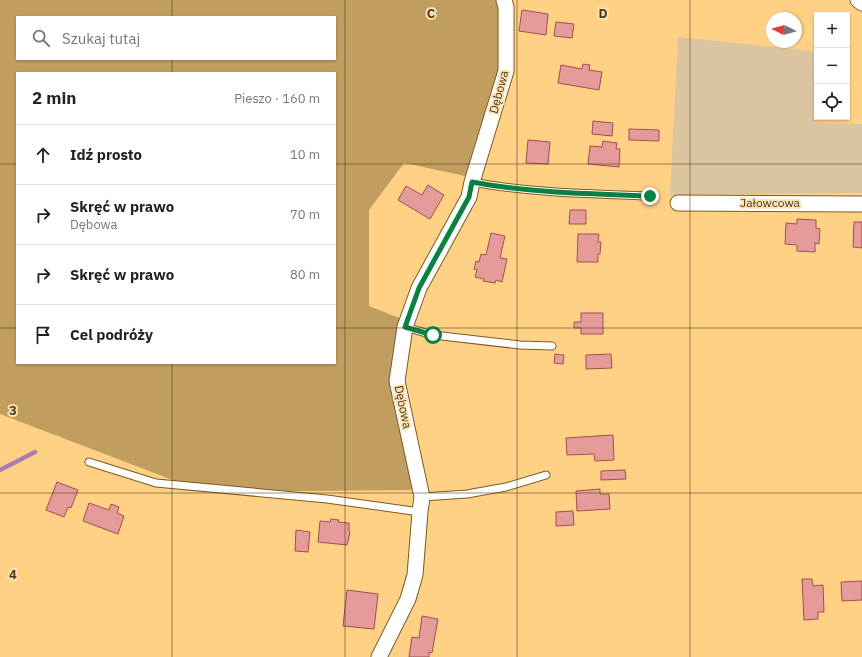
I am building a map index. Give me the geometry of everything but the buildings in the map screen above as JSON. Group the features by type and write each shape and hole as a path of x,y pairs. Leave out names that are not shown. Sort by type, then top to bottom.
{"street":[{"name":"Dębowa","path":"379,657 408,599 415,575 422,497 397,381 405,327 419,288 469,197 472,182 506,71 506,8 504,0"},
{"path":"858,0 862,2"},
{"name":"Jałowcowa","path":"678,203 862,204"}],"lane":[{"path":"472,182 504,188 527,190 650,196"},
{"path":"405,327 433,335 520,345 552,346"},
{"path":"89,462 156,483 327,499 420,512"},
{"path":"422,497 467,494 506,487 546,475"}],"shaded area":[{"path":"0,0 500,0 502,70 470,177 404,163 369,210 369,306 402,319 391,381 419,490 204,492 0,414"},
{"path":"678,37 766,46 766,48 813,51 815,123 862,124 862,193 670,195"}],"waterway":[{"path":"0,470 35,452"}],"route":[{"path":"433,335 405,327 419,288 469,197 472,182 504,188 650,196"}]}
